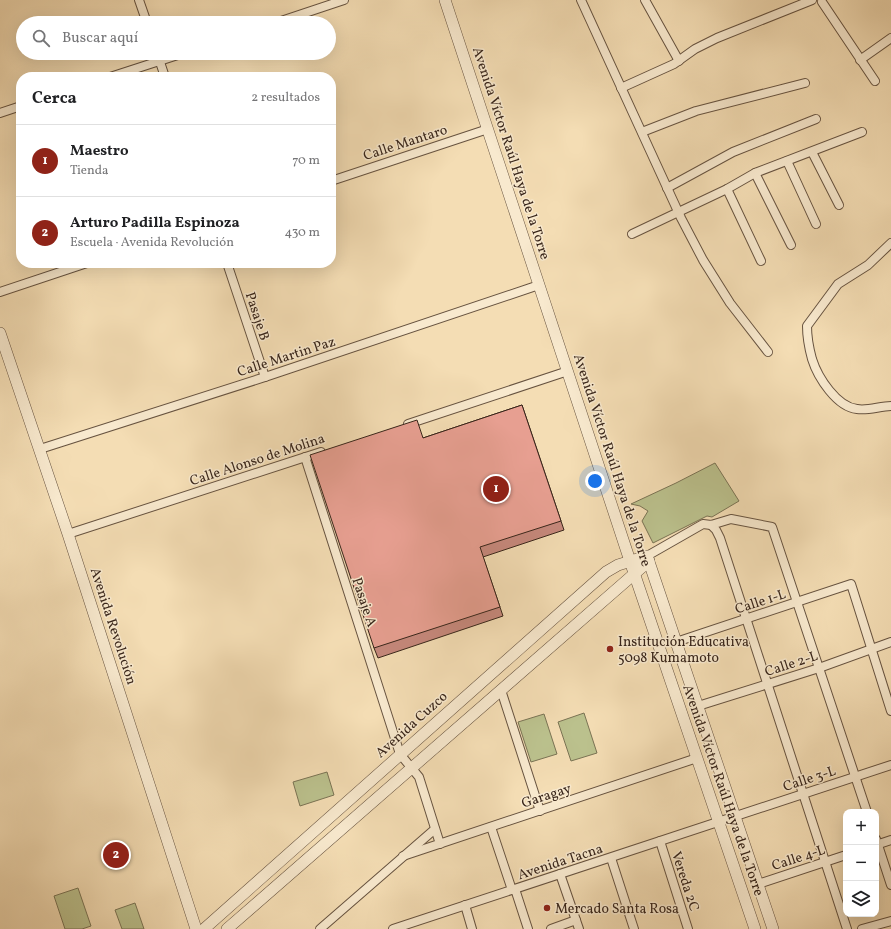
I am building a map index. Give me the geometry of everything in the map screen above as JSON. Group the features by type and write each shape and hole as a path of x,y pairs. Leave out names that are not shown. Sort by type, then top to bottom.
{"street":[{"path":"139,0 145,16"},
{"path":"296,16 344,0"},
{"name":"Avenida Víctor Raúl Haya de la Torre","path":"445,0 630,561 755,929"},
{"path":"581,0 678,212 703,260 730,303 768,352"},
{"path":"621,88 679,61 695,49 717,38 812,0"},
{"path":"649,1 679,61"},
{"path":"823,1 875,81"},
{"path":"860,60 891,38"},
{"path":"122,72 152,60"},
{"path":"160,60 164,72"},
{"path":"642,132 696,111 805,83"},
{"path":"0,113 16,108"},
{"path":"667,188 733,152 816,119"},
{"name":"Calle Mantaro","path":"336,179 488,129"},
{"path":"632,234 727,189 755,173 862,132"},
{"path":"812,152 839,205"},
{"path":"787,161 816,224"},
{"path":"755,173 791,245"},
{"path":"727,189 761,260"},
{"path":"891,242 868,265 838,284 806,326 812,361 828,389 838,400 848,407 858,410 881,406 891,406"},
{"path":"0,292 72,268"},
{"name":"Pasaje B","path":"229,268 264,377"},
{"name":"Calle Martin Paz","path":"40,449 264,377 539,285"},
{"name":"Avenida Revolución","path":"0,332 68,534 196,929"},
{"path":"402,426 568,371"},
{"name":"Calle Alonso de Molina","path":"68,534 327,450"},
{"name":"Pasaje A","path":"305,457 400,754"},
{"path":"227,929 635,573 648,559 703,524 711,526 731,519 772,527 866,809"},
{"path":"711,526 720,538 847,929"},
{"name":"Avenida Víctor Raúl Haya de la Torre","path":"648,559 773,929"},
{"name":"Avenida Cuzco","path":"204,929 606,572 613,567 630,561 648,559"},
{"name":"Calle 1-L","path":"676,642 851,584 871,650"},
{"name":"Calle 2-L","path":"698,706 819,668 891,642"},
{"path":"871,650 891,711"},
{"path":"500,690 540,811"},
{"path":"400,754 418,777 440,844"},
{"name":"Garagay","path":"403,856 697,758"},
{"name":"Calle 3-L","path":"735,816 891,765"},
{"name":"Avenida Tacna","path":"393,929 417,925 465,905 735,816"},
{"path":"491,827 528,929"},
{"path":"320,929 435,829"},
{"path":"879,843 891,840"},
{"name":"Vereda 2C","path":"660,841 688,929"},
{"path":"878,845 891,884"},
{"name":"Calle 4-L","path":"758,884 843,856"},
{"path":"611,858 634,929"},
{"path":"560,874 579,929"},
{"path":"465,905 472,929"},
{"path":"551,929 576,920"},
{"path":"862,929 891,921"}],"green space":[{"path":"715,463 739,501 712,517 707,516 653,543 642,521 648,511 640,506 631,504"},
{"path":"584,713 597,753 571,761 558,722"},
{"path":"544,714 557,754 531,762 518,722"},
{"path":"327,772 334,795 300,806 293,782"},
{"path":"78,888 91,926 82,929 65,929 54,896"},
{"path":"135,903 144,929 122,929 115,910"}],"building":[{"path":"522,405 561,521 480,547 500,607 374,648 310,455 417,420 423,438"}],"place":[{"name":"Maestro","path":"496,489"},
{"name":"Institución Educativa 5098 Kumamoto","path":"610,649"},
{"name":"Arturo Padilla Espinoza","path":"116,855"},
{"name":"Mercado Santa Rosa","path":"547,908"}]}
